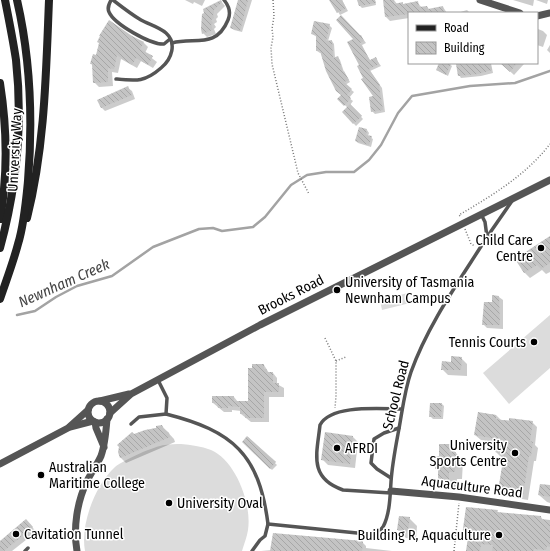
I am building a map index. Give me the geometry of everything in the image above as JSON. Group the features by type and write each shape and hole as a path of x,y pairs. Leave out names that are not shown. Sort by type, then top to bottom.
{"main road":[{"name":"University Way","path":"0,248 11,202 17,161 19,109 12,35 5,0"},
{"name":"University Way","path":"0,299 19,243 26,195 31,143 29,71 23,28 17,0"},
{"path":"19,243 32,200 40,151 46,81 48,0"},
{"path":"0,83 4,107 6,170 0,219"}],"street":[{"path":"480,0 502,10 514,12"},
{"path":"538,16 550,13"},
{"name":"Brooks Road","path":"100,401 131,394 260,325 550,180"},
{"name":"Brooks Road","path":"108,416 131,394"},
{"path":"0,464 68,428 88,410 91,404 97,401 106,404 110,410 101,457 87,481 78,508 76,527 77,551"},
{"path":"88,410 89,417 94,422 104,445"},
{"path":"68,428 94,422 101,423 108,416"},
{"name":"Aquaculture Road","path":"391,492 459,497 550,510"}],"lane":[{"path":"116,79 142,81 149,78 163,66 173,51 171,41 166,33 140,19 112,0 108,7 109,13 118,23 153,42 164,44 171,41 182,40 198,42 208,40 215,36 222,30 230,15 229,8 224,0"},
{"name":"School Road","path":"268,524 367,534 378,532 382,528 387,515 391,492 391,478 402,409 411,373 425,341 487,237 515,197"},
{"path":"481,214 485,222 487,237"},
{"path":"158,380 166,393 166,414"},
{"path":"391,492 343,490 336,488 324,478 316,464 320,425 328,416 347,410 402,409"},
{"path":"131,424 139,417 166,414 202,425 223,436 238,447 251,463 257,474 266,508 268,524 265,536 252,551"},
{"path":"391,478 371,463 374,439 384,433 399,428"}],"path":[{"path":"273,0 274,16 271,48 272,64 298,173 309,194"},
{"path":"480,250 471,244 460,215 515,180 550,144"},
{"path":"325,338 336,361 336,396 334,414"},
{"path":"336,361 346,357"},
{"path":"454,551 459,497"}],"shaded area":[{"path":"408,293 410,303 382,310 380,300"},
{"name":"Tennis Courts","path":"550,315 550,368 509,404 483,373"},
{"name":"University Oval","path":"181,444 211,450 228,463 235,473 245,496 249,520 248,533 242,551 85,551 85,529 91,506 101,484 115,467 132,457 160,446"}],"building":[{"path":"221,0 222,2 214,10 214,18 211,20 213,23 211,25 213,30 202,34 203,9"},
{"path":"238,0 248,0 240,31 230,28"},
{"path":"329,0 342,0 346,8 337,13"},
{"path":"357,0 375,0 376,3 359,6"},
{"path":"383,0 394,0 394,4 418,1 419,7 427,6 428,9 443,6 444,12 408,12 408,14 385,17"},
{"path":"341,15 361,35 364,41 360,43 370,60 376,57 379,64 369,69 380,85 383,110 371,112 369,97 373,96 361,79 363,78 357,66 359,65 347,42 353,39 336,20"},
{"path":"109,20 132,36 144,42 140,49 153,56 148,65 136,58 132,65 117,55 114,69 108,68 108,82 93,83 92,64 90,64 93,54 96,55 99,36"},
{"path":"314,21 330,24 326,41 332,40 333,58 338,56 343,72 344,71 349,80 344,82 352,89 347,95 351,98 344,106 337,99 341,95 336,91 326,71 320,51 316,51 316,35 311,34"},
{"path":"439,64 451,64 446,75 436,70"},
{"path":"456,64 490,64 492,70 478,74 458,76"},
{"path":"501,64 516,64 510,72"},
{"path":"128,86 132,95 101,108 97,100"},
{"path":"350,104 362,116 353,124 342,112"},
{"path":"359,127 367,129 366,135 372,136 369,145 355,141"},
{"name":"Child Care Centre","path":"550,236 550,263 541,269 537,265 524,273 515,259"},
{"path":"492,295 499,296 500,325 482,325 484,302 492,302"},
{"path":"451,356 462,357 461,370 441,370 442,361 451,362"},
{"path":"252,364 264,364 264,369 267,369 267,372 273,372 273,383 279,383 279,392 264,392 264,418 245,418 245,414 240,414 240,407 228,406 228,408 218,408 217,403 212,403 212,396 234,396 234,401 248,401 248,368 252,368"},
{"path":"430,403 442,403 441,417 429,417"},
{"name":"University Sports Centre","path":"478,412 496,415 496,419 509,421 509,418 533,421 530,441 533,442 531,456 529,456 523,495 498,491 504,454 495,452 497,439 474,435"},
{"path":"162,425 163,428 169,433 170,437 120,458 118,452 119,447 117,445 132,432 134,434"},
{"name":"AFRDI","path":"325,432 353,436 350,464 321,460"},
{"path":"247,436 276,462 270,469 242,442"},
{"path":"439,444 450,444 449,452 456,452 455,472 449,472 449,481 438,481 438,469 435,469 436,456 439,456"},
{"path":"540,484 550,485 550,497 538,495"},
{"path":"466,507 498,510 497,512 541,516 541,519 550,520 550,547 547,546 546,550 534,549 534,551 492,551 493,545 481,544 480,551 466,551 468,537 462,536"},
{"path":"399,516 410,517 408,531 397,530"},
{"name":"Cavitation Tunnel","path":"26,519 33,527 4,551 0,551 0,541"},
{"path":"273,533 363,541 362,551 270,551"}],"waterway":[{"name":"Newnham Creek","path":"17,315 35,311 56,297 77,286 112,276 153,247 199,229 213,228 222,231 253,227 265,217 291,185 307,175 326,172 354,172 369,160 381,145 398,113 412,96 470,86 515,83 550,71"}],"place":[{"name":"Child Care Centre","path":"541,248"},
{"name":"University of Tasmania Newnham Campus","path":"337,290"},
{"name":"Tennis Courts","path":"534,342"},
{"name":"AFRDI","path":"337,448"},
{"name":"University Sports Centre","path":"515,453"},
{"name":"Australian Maritime College","path":"41,475"},
{"name":"University Oval","path":"169,503"},
{"name":"Cavitation Tunnel","path":"16,534"},
{"name":"Building R, Aquaculture","path":"499,535"}]}
